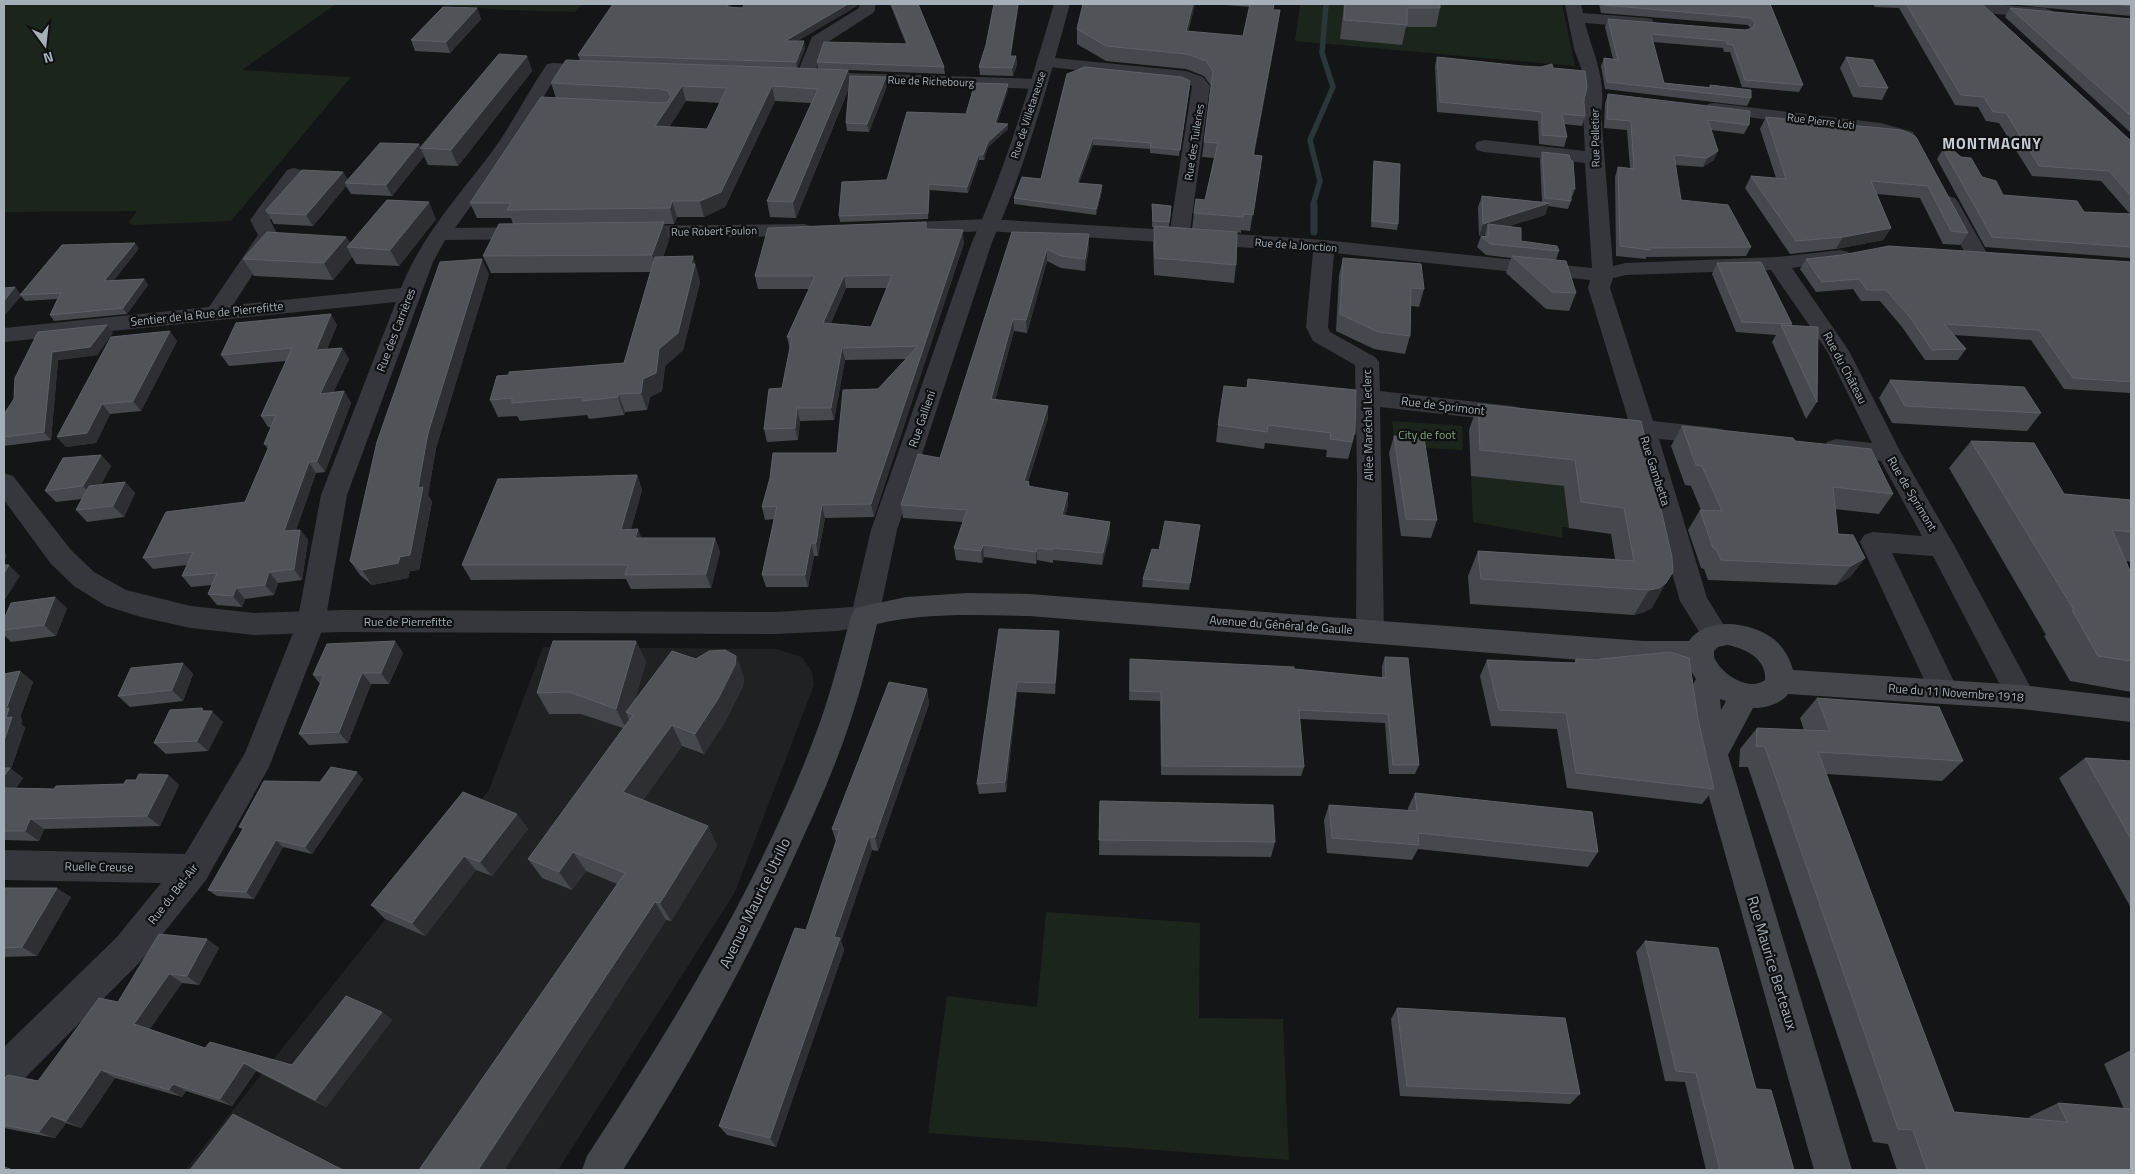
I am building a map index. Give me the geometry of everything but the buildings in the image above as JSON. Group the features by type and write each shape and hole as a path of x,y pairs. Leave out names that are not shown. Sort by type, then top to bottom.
{"main road":[{"path":"1976,6 2002,25"},
{"name":"Avenue du Général de Gaulle","path":"865,616 885,610 929,604 1029,605 1643,653 1707,644 1740,636 1763,648 1772,656 1778,666 1779,681"},
{"name":"Avenue Maurice Utrillo","path":"600,1170 649,1097 694,1022 744,930 772,873 801,808 830,735 847,684 865,616"},
{"path":"1707,644 1700,661 1704,670 1711,679 1733,692 1757,696 1768,694 1779,681"},
{"name":"Rue Maurice Berteaux","path":"1711,679 1704,692 1712,754 1833,1170"},
{"name":"Rue du 11 Novembre 1918","path":"1779,681 2021,697 2131,710"},
{"path":"1712,754 1745,695"}],"street":[{"path":"805,76 818,41 866,10 867,4"},
{"name":"Rue de Villetaneuse","path":"988,225 996,211 1062,4"},
{"path":"1976,6 2061,15"},
{"path":"1574,10 1663,24"},
{"name":"Rue Pelletier","path":"1574,10 1592,73 1604,96 1592,112 1603,274"},
{"name":"Rue des Tuileries","path":"1045,62 1186,76 1197,81 1201,86 1179,238"},
{"name":"Rue des Carrières","path":"311,623 334,496 356,430 426,252 502,149 540,104 553,68 612,70"},
{"name":"Rue de Richebourg","path":"786,76 1038,84"},
{"name":"Rue Pierre Loti","path":"1697,106 1881,129 1907,136 1918,145"},
{"path":"1484,146 1595,158"},
{"path":"217,312 268,235 260,220 294,174"},
{"path":"1942,190 1977,255"},
{"path":"875,229 988,225"},
{"name":"Rue de la Jonction","path":"988,225 1324,246 1582,274 1603,274"},
{"name":"Rue Gallieni","path":"865,616 884,530 988,225"},
{"name":"Rue Robert Foulon","path":"608,232 819,230"},
{"path":"439,234 549,233"},
{"name":"Allée Maréchal Leclerc","path":"1324,246 1317,327 1321,336 1367,362 1370,632"},
{"path":"1603,274 1626,269 1777,263 1836,257 1858,252"},
{"name":"Rue du Château","path":"1777,263 1797,289 1838,352 1889,453"},
{"name":"Rue Gambetta","path":"1603,274 1599,288 1664,495 1707,644"},
{"name":"Sentier de la Rue de Pierrefitte","path":"4,336 217,312 410,294"},
{"name":"Rue de Sprimont","path":"1368,398 1534,417"},
{"path":"1603,424 1736,438"},
{"name":"Rue de Sprimont","path":"1812,446 1889,453 1942,546 2021,697"},
{"name":"Rue de Pierrefitte","path":"4,482 50,544 84,578 116,598 165,612 218,621 254,624 775,623 838,620 865,616"},
{"name":"Rue de Sprimont","path":"1942,546 1873,542 1944,692"},
{"name":"Rue du Bel-Air","path":"4,1073 129,949 194,869 258,758 311,623"},
{"name":"Ruelle Creuse","path":"4,865 194,869"}],"shaded area":[{"path":"543,647 776,649 802,657 812,672 814,685 735,892 558,1170 185,1170 489,790"}],"green space":[{"path":"4,4 336,4 242,70 351,77 231,221 135,225 129,222 137,211 4,212"},
{"path":"425,4 582,4 575,12 507,10"},
{"path":"1300,4 1562,4 1575,66 1295,41"},
{"name":"City de foot","path":"1392,421 1462,426 1463,450 1395,446"},
{"path":"1471,476 1544,484 1565,481 1574,528 1562,527 1563,538 1473,522"},
{"path":"1046,912 1200,923 1199,1018 1283,1019 1289,1160 928,1133 947,996 1037,1007"}],"waterway":[{"path":"1313,205 1320,181 1310,140 1333,87 1322,53 1326,4"},
{"path":"1314,204 1314,232"}],"district":[{"name":"MONTMAGNY","path":"1992,144"}]}
